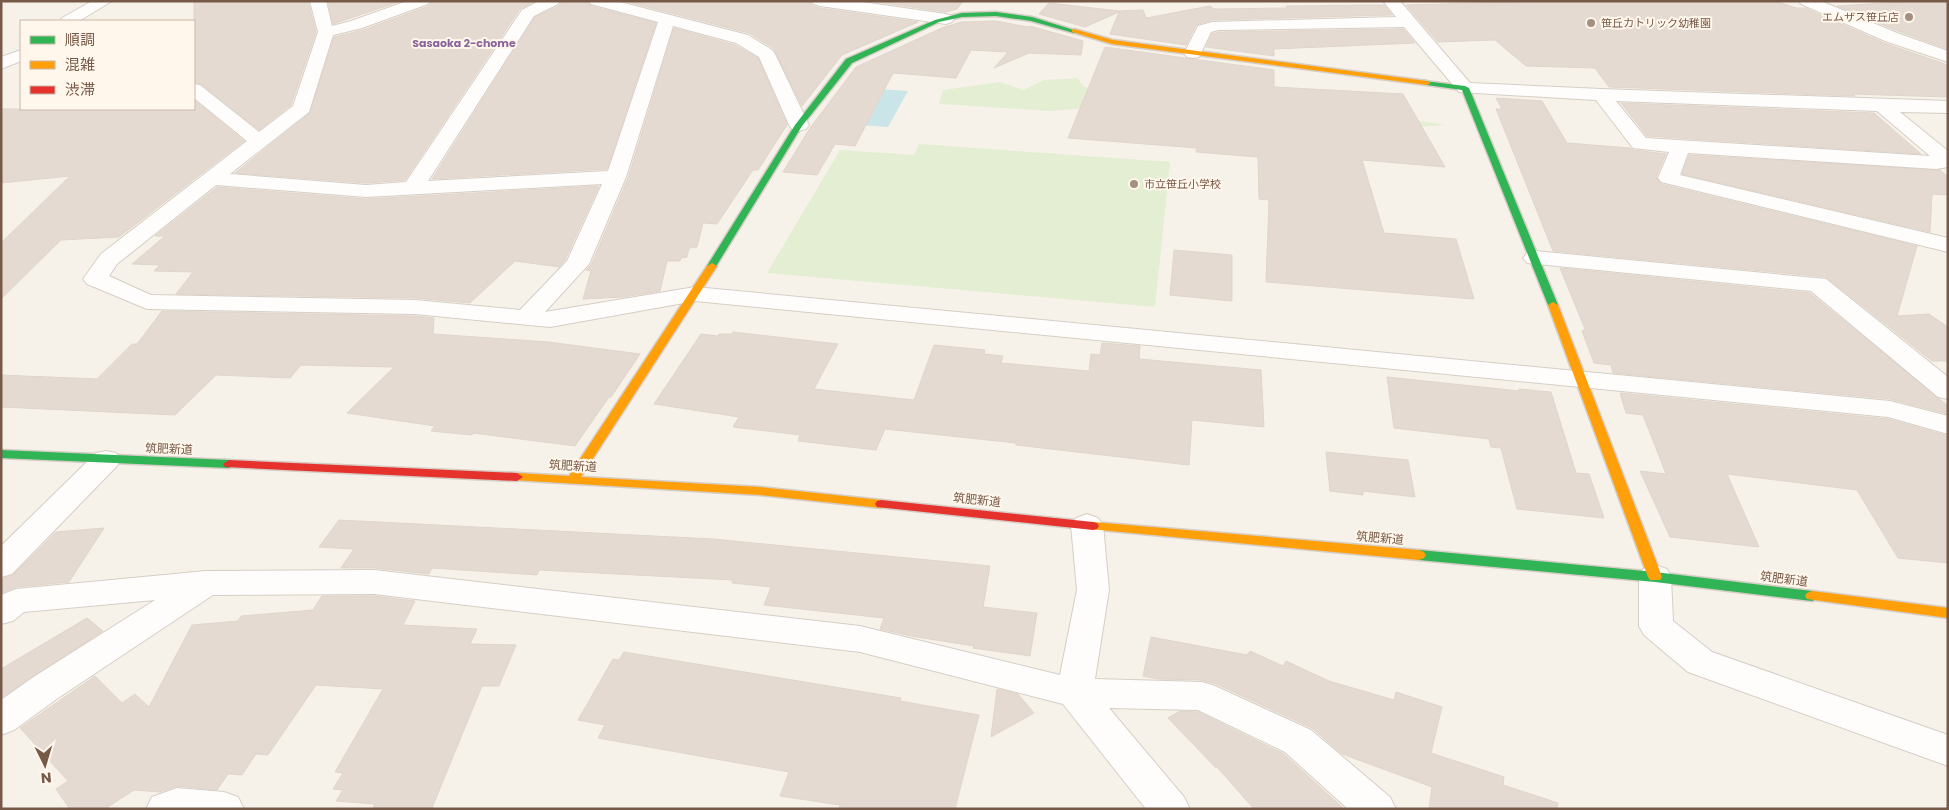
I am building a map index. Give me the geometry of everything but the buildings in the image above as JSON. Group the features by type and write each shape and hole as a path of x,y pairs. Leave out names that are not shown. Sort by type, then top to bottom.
{"street":[{"path":"70,20 104,1"},
{"path":"318,1 326,32 302,108 214,179 109,259 95,279 147,302 415,307 550,320 695,294 1890,409 1948,425"},
{"path":"326,32 356,25 422,1"},
{"path":"413,188 528,13 552,1"},
{"path":"597,1 742,39 766,54 799,125"},
{"path":"820,1 946,19"},
{"path":"1391,1 1465,88 1535,258 1655,577 1656,626 1700,662 1948,751"},
{"path":"1807,1 1890,37 1948,57"},
{"path":"573,480 695,294 799,125 849,62 936,21 962,15 996,14 1032,19 1112,42 1465,88 1601,95 1948,107"},
{"path":"526,318 577,264 616,177 667,20"},
{"path":"1193,53 1204,30 1218,25 1408,22"},
{"path":"1,65 20,56"},
{"path":"1,65 20,62"},
{"path":"195,89 260,142"},
{"path":"1601,95 1640,144 1936,163 1947,161 1882,106"},
{"path":"1681,147 1668,178 1948,245"},
{"path":"214,179 366,191 616,177"},
{"path":"1535,258 1818,284 1948,391"},
{"name":"筑肥新道","path":"1,454 573,480 760,491 1087,525 1655,577 1948,613"},
{"path":"1,566 106,460"},
{"path":"1087,525 1093,590 1075,693 1170,809"},
{"path":"6,605 206,583 374,582 860,639 1075,693 1202,696 1298,741 1376,809"},
{"path":"1,720 45,688 206,583"},
{"path":"166,809 178,805 224,809"}],"green space":[{"path":"1077,78 1084,87 1325,105 1445,125 1346,132 1094,107 1052,111 939,104 943,90 1000,82 1023,90 1044,80"},
{"path":"919,144 1170,162 1155,307 767,273 840,150 914,155"}],"water":[{"path":"865,88 908,91 888,127 843,124"}],"traffic: fast":[{"path":"712,266 799,125 849,61 937,21 962,15 996,14 1032,19 1074,31"},
{"path":"1427,83 1465,88 1553,305"},
{"path":"1,454 229,464"},
{"path":"1419,555 1655,577 1812,596"}],"traffic: slow":[{"path":"1074,31 1112,42 1427,83"},
{"path":"573,480 712,266"},
{"path":"1553,305 1655,577"},
{"path":"517,477 760,491 881,504"},
{"path":"1093,526 1419,555"},
{"path":"1812,596 1948,613"}],"traffic: jam":[{"path":"229,464 517,477"},
{"path":"881,504 1093,526"}],"place":[{"name":"エムザス笹丘店","path":"1909,17"},
{"name":"笹丘カトリック幼稚園","path":"1591,23"},
{"name":"市立笹丘小学校","path":"1134,184"}],"district":[{"name":"Sasaoka 2-chome","path":"464,43"}]}
